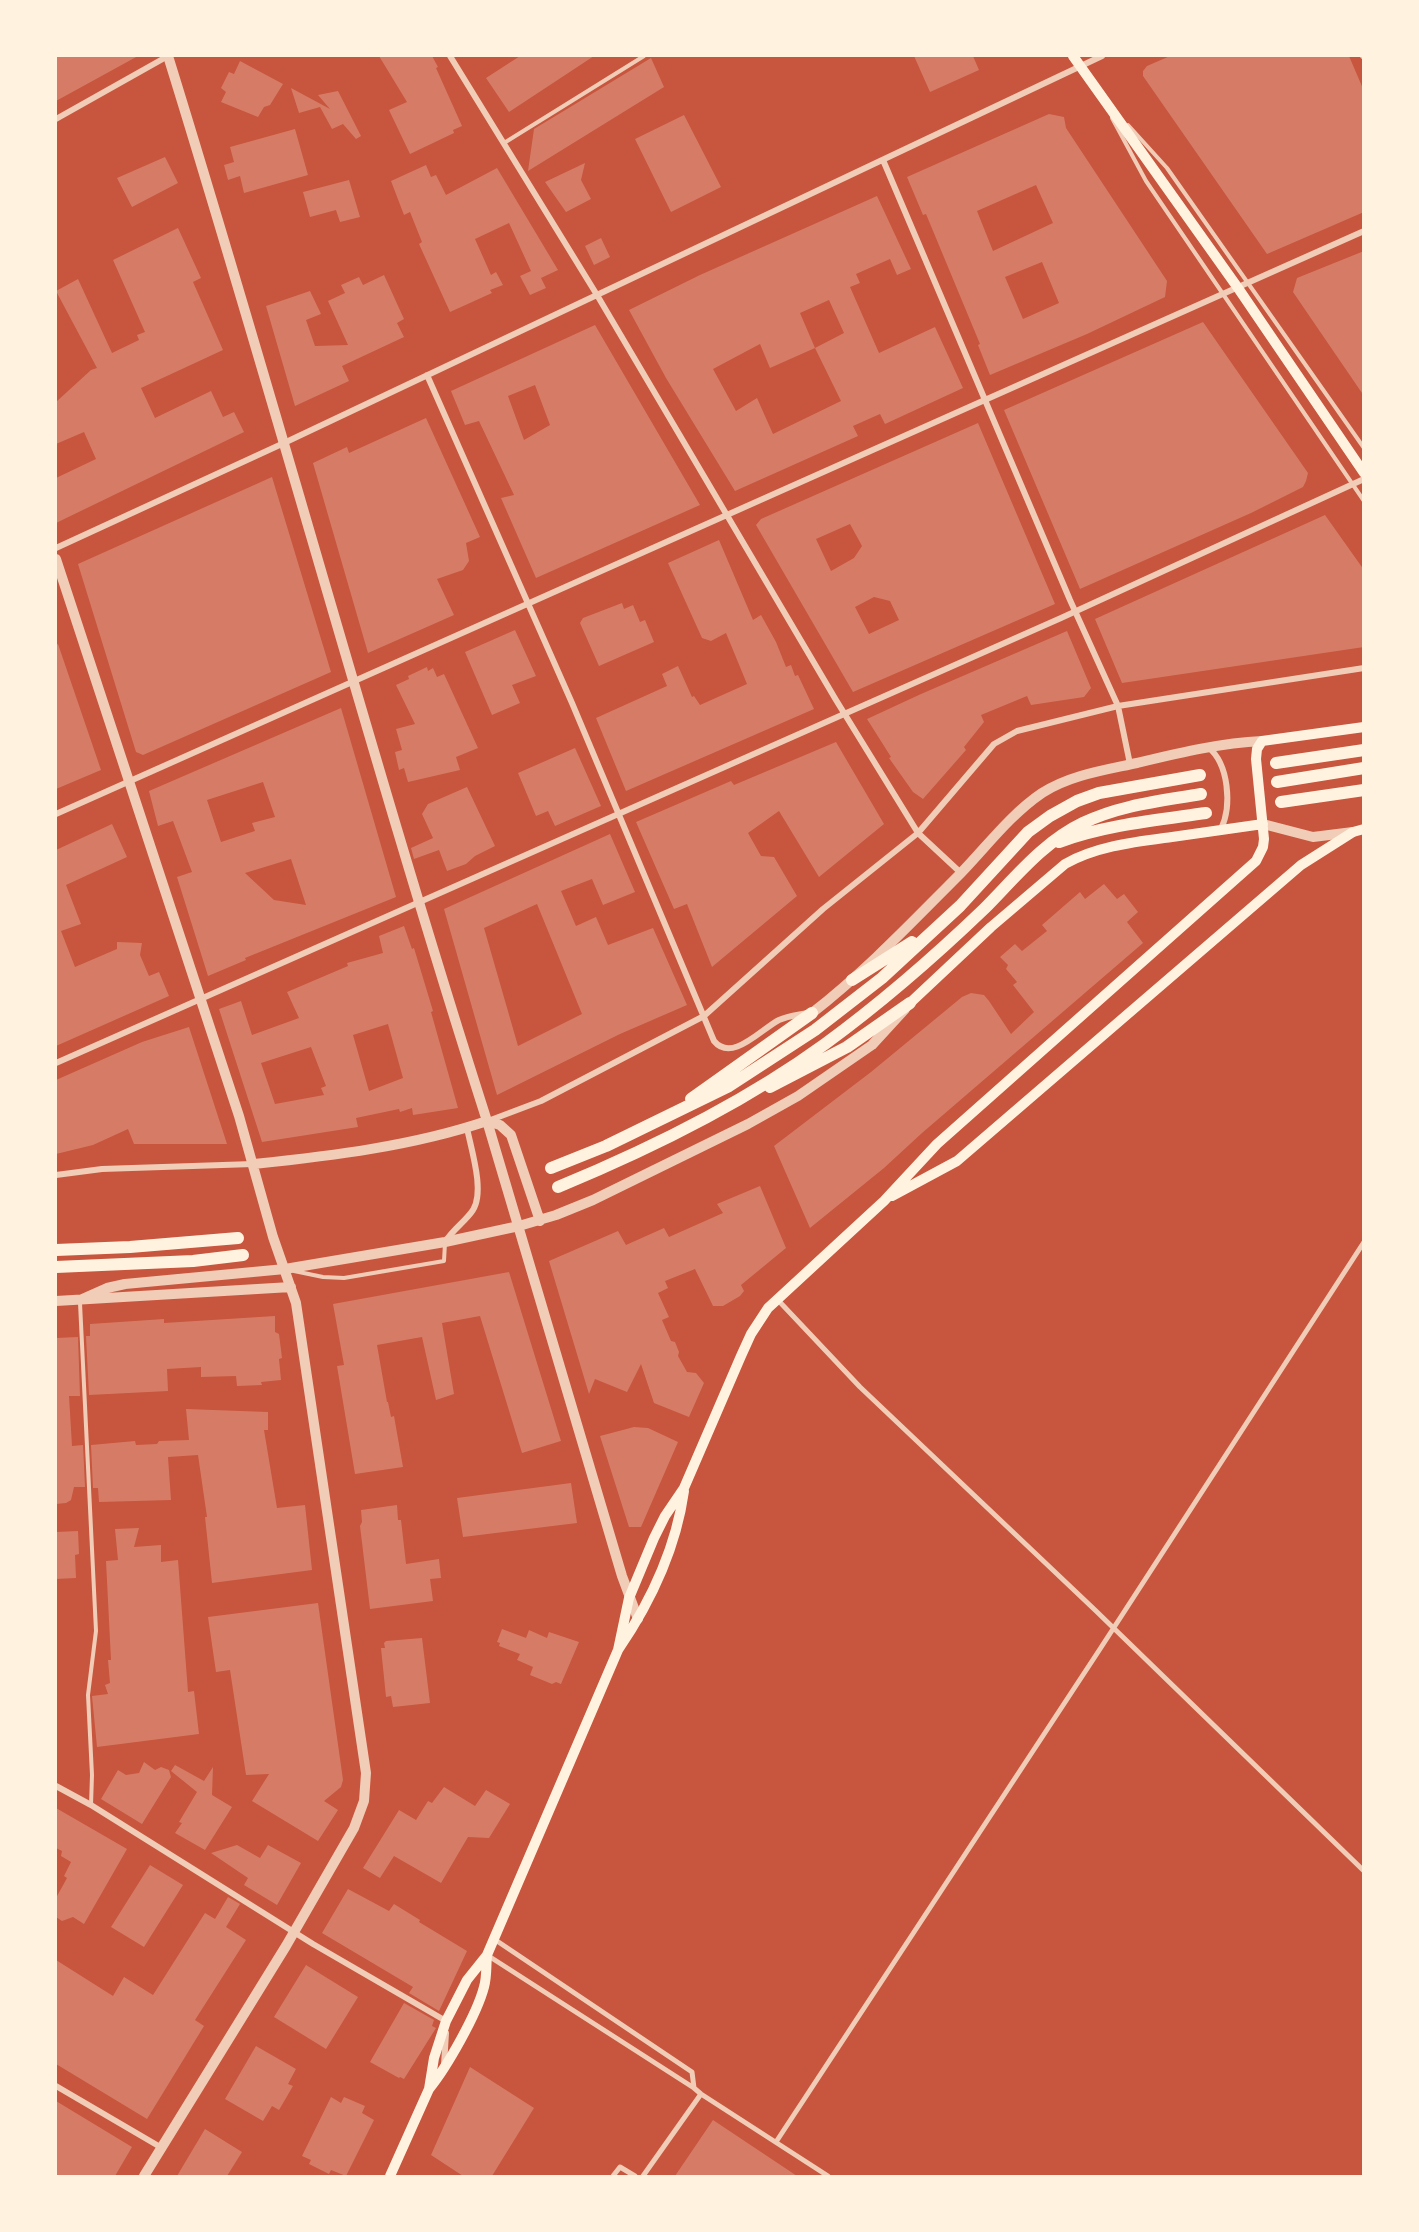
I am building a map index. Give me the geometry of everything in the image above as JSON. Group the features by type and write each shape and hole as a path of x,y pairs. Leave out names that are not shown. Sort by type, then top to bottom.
{"main road":[{"path":"1073,56 1243,285 1364,473"},
{"path":"618,1650 629,1598 657,1531 684,1488 748,1341 762,1316 776,1298 884,1201 937,1144 1252,866 1263,847 1263,824 1256,759 1257,749 1262,741 1364,727"},
{"path":"1276,763 1364,750"},
{"path":"1277,782 1364,768"},
{"path":"551,1168 606,1146 729,1086 814,1030 882,978 960,906 1028,832 1067,806 1088,796 1112,790 1200,775"},
{"path":"1281,802 1364,790"},
{"path":"738,1100 818,1049 883,999 983,910 1026,865 1075,827 1108,812 1201,794"},
{"path":"1050,846 1087,833 1206,813"},
{"path":"558,1187 627,1156 738,1100 776,1085 832,1056 910,1003 992,927 1070,861 1087,853 1115,846 1263,824"},
{"path":"884,1201 957,1161 1301,865 1358,831"},
{"path":"852,980 938,925"},
{"path":"666,1117 812,1013"},
{"path":"56,1250 130,1247 238,1238"},
{"path":"56,1267 193,1261 243,1255"},
{"path":"56,1273 119,1264"},
{"path":"429,2089 434,2058 446,2021 467,1980 487,1955 618,1650 638,1619 680,1520 684,1488"},
{"path":"390,2176 429,2089 443,2070 481,1997 487,1955"}],"street":[{"path":"56,119 168,56 418,902 519,1226 629,1598 638,1619"},
{"path":"450,56 597,295 918,833 961,873"},
{"path":"56,548 284,443 1102,56"},
{"path":"883,160 1075,612 1118,706 1130,764"},
{"path":"56,814 1364,231"},
{"path":"427,375 572,703 714,1041 720,1047 727,1049 738,1047 784,1017 812,1013 852,980 961,873 1021,810 1041,794 1081,776 1130,764 1234,742 1262,741"},
{"path":"56,1063 1075,612 1364,479"},
{"path":"56,559 254,1164 296,1303 365,1762 364,1801 354,1828 294,1932 144,2176"},
{"path":"56,1175 102,1169 254,1164 373,1148 467,1128 541,1101 704,1016 824,909 918,833 994,744 1017,731 1118,706 1364,668"},
{"path":"1208,747 1218,756 1223,770 1227,807 1221,830"},
{"path":"1263,824 1313,837 1358,831"},
{"path":"80,1300 107,1288 134,1283 285,1269 445,1242 540,1221 593,1200 748,1124 798,1096 872,1045 910,1003"},
{"path":"487,1121 500,1125 511,1135 540,1221"},
{"path":"445,1242 453,1229 470,1213 477,1202 475,1170 467,1128"},
{"path":"776,2142 1114,1628 1364,1242"},
{"path":"56,1301 291,1287"},
{"path":"776,1298 860,1387 1132,1645 1364,1871"},
{"path":"56,1786 92,1805 294,1932 446,2021 443,2070"},
{"path":"494,1939 692,2072 694,2088"},
{"path":"487,1955 828,2176"},
{"path":"56,2086 162,2148"},
{"path":"643,2176 701,2094"},
{"path":"613,2176 620,2167 635,2176"}],"lane":[{"path":"504,143 644,56"},
{"path":"1099,93 1137,168 1364,501"},
{"path":"1243,285 1364,448"},
{"path":"285,1269 323,1277 365,1275 444,1261 445,1242"},
{"path":"80,1300 96,1630 88,1695 92,1805"}],"building":[{"path":"56,56 138,56 56,101"},
{"path":"379,56 432,56 462,126 453,130 454,133 410,154 389,110 407,102"},
{"path":"520,56 594,56 509,112 486,78"},
{"path":"914,56 973,56 979,70 930,92"},
{"path":"1170,56 1349,56 1364,91 1364,212 1267,254 1143,76 1143,71 1147,66"},
{"path":"651,58 664,87 528,171 534,129"},
{"path":"240,61 283,84 270,105 264,107 258,117 221,102 226,92 221,88 229,72 234,74"},
{"path":"291,88 330,109 318,95 338,91 361,136 356,139 343,124 332,129 320,107 299,113"},
{"path":"1049,114 1064,117 1066,128 1167,281 1165,297 1087,334 990,375 978,345 980,344 926,214 923,215 907,177","holes":["1036,185 1053,223 993,251 977,211","1042,262 1059,303 1023,319 1005,277"]},
{"path":"684,115 721,187 671,212 635,139"},
{"path":"295,129 308,175 244,193 240,176 228,180 224,165 234,162 230,147"},
{"path":"165,157 178,183 132,207 117,178"},
{"path":"585,163 581,180 591,199 566,212 545,182"},
{"path":"426,165 431,177 436,175 446,195 497,168 558,270 541,278 546,288 530,295 520,276 531,271 509,223 475,239 491,275 496,272 503,285 490,290 492,293 450,312 419,244 422,242 410,212 404,215 391,181"},
{"path":"349,180 360,217 340,222 336,210 310,217 303,192"},
{"path":"877,196 911,269 897,275 890,259 856,274 860,283 850,287 879,353 935,327 963,388 885,424 880,414 853,426 858,436 735,491 666,378 629,310 700,275","holes":["829,300 844,333 815,348 800,313","760,344 770,368 815,348 841,401 773,434 757,398 736,411 713,369"]},
{"path":"178,228 201,278 193,282 223,350 141,388 155,418 211,391 223,417 234,412 244,432 56,523 56,478 96,459 84,432 56,444 56,402 91,370 97,368 56,291 78,279 112,353 139,340 137,335 145,332 113,260"},
{"path":"601,238 610,257 594,265 585,246"},
{"path":"1364,251 1364,396 1293,292 1297,278"},
{"path":"384,275 404,319 397,323 404,337 342,366 349,381 295,406 266,306 310,291 321,314 306,320 315,346 348,345 328,301 345,293 341,285 359,277 363,285"},
{"path":"1203,322 1308,473 1306,481 1303,487 1251,513 1080,589 1004,410"},
{"path":"595,325 700,505 536,578 501,498 514,495 479,421 465,425 451,391","holes":["535,385 550,425 524,440 508,396"]},
{"path":"426,418 480,537 466,543 469,561 463,570 437,579 454,615 368,653 313,463 347,447 349,453"},
{"path":"978,423 1055,604 853,692 756,525 761,519","holes":["850,524 862,546 854,558 831,571 816,539","874,597 890,601 899,620 869,634 855,607"]},
{"path":"272,477 331,672 143,755 136,752 78,564"},
{"path":"1325,515 1364,570 1364,647 1122,683 1095,619"},
{"path":"719,540 753,620 761,615 776,642 786,667 791,665 795,676 798,675 814,709 626,791 596,718 667,686 662,674 678,666 692,697 694,696 700,705 747,684 726,633 711,641 702,638 668,563"},
{"path":"622,603 624,609 633,605 640,622 645,620 654,642 599,666 580,623 583,618"},
{"path":"515,630 536,676 512,685 520,703 492,715 465,652"},
{"path":"1067,631 1091,688 1084,697 1031,705 1027,696 981,715 984,722 964,747 966,750 923,799 913,792 889,758 891,757 867,719"},
{"path":"58,644 101,770 56,789 56,645"},
{"path":"427,667 428,671 433,668 437,677 444,674 478,748 456,757 460,770 408,782 404,768 399,770 395,752 402,750 396,729 415,724 396,685"},
{"path":"341,708 396,897 245,958 246,960 208,976 177,877 192,872 173,821 158,826 149,791","holes":["263,782 275,817 252,823 255,831 221,842 207,800","291,859 306,905 274,900 245,873"]},
{"path":"836,742 884,824 819,877 779,811 748,833 761,856 774,857 797,896 712,967 687,904 674,909 636,822 731,781 734,785"},
{"path":"575,748 601,806 555,826 548,811 536,816 518,773"},
{"path":"467,787 495,846 475,856 466,864 447,871 439,850 414,859 411,848 433,838 422,814 428,804"},
{"path":"112,824 127,857 66,885 81,924 61,931 75,967 117,949 117,942 142,943 140,955 149,976 159,972 169,996 56,1046 56,850"},
{"path":"610,834 635,892 603,905 592,879 561,891 576,926 596,917 608,945 653,928 687,1005 620,1034 497,1095 444,909","holes":["537,904 582,1014 518,1046 484,928"]},
{"path":"1104,884 1117,899 1124,894 1138,912 1127,922 1143,943 884,1168 810,1228 774,1146 871,1072 962,997 971,993 984,995 1011,1034 1034,1012 1013,985 1017,982 1006,969 1008,965 1000,957 1015,944 1022,951 1047,931 1042,925 1080,892 1085,899"},
{"path":"404,926 412,949 414,948 433,1011 431,1012 458,1108 413,1115 412,1108 400,1112 399,1109 356,1118 358,1127 262,1142 219,1009 241,1001 252,1035 299,1018 287,992 348,966 347,963 383,953 379,936","holes":["388,1024 403,1078 369,1091 353,1035","311,1047 326,1086 321,1088 324,1095 275,1104 261,1063"]},
{"path":"189,1027 227,1144 134,1144 128,1129 93,1145 56,1154 56,1080 142,1042"},
{"path":"760,1186 786,1248 741,1285 744,1291 740,1296 723,1306 713,1306 695,1269 665,1281 668,1288 658,1293 669,1317 662,1320 671,1341 675,1342 679,1352 678,1356 687,1372 696,1373 704,1383 689,1417 654,1403 641,1364 627,1392 595,1379 589,1394 549,1261 618,1231 626,1245 664,1228 669,1237 723,1213 717,1204"},
{"path":"509,1272 561,1441 522,1453 480,1316 442,1323 454,1394 436,1400 422,1337 377,1345 387,1402 391,1417 394,1416 403,1467 355,1474 337,1366 344,1365 333,1304"},
{"path":"275,1316 275,1332 279,1334 282,1358 279,1359 281,1380 261,1382 262,1385 237,1386 236,1376 201,1377 201,1367 167,1369 168,1391 89,1395 86,1336 90,1336 90,1324 164,1319 164,1323"},
{"path":"78,1337 80,1396 69,1396 72,1446 83,1445 85,1487 74,1487 71,1500 56,1504 56,1338"},
{"path":"186,1409 268,1412 268,1430 264,1430 277,1508 305,1505 312,1570 212,1583 205,1517 207,1517 198,1455 168,1457 171,1500 99,1502 98,1488 93,1488 91,1445 135,1441 136,1445 157,1444 159,1441 189,1440"},
{"path":"634,1427 648,1428 678,1442 641,1527 629,1527 600,1436"},
{"path":"571,1483 577,1523 463,1537 457,1498"},
{"path":"397,1505 406,1564 439,1559 441,1578 430,1579 433,1601 370,1609 360,1526 361,1510"},
{"path":"139,1528 134,1547 161,1545 161,1562 178,1560 188,1692 194,1691 199,1734 97,1747 92,1696 108,1694 105,1685 110,1683 106,1561 118,1560 115,1529"},
{"path":"78,1531 79,1554 75,1555 76,1578 56,1579 56,1532"},
{"path":"318,1603 343,1780 341,1787 324,1801 338,1810 318,1841 252,1801 269,1774 246,1775 230,1670 216,1672 208,1617"},
{"path":"502,1629 526,1638 529,1630 547,1638 549,1632 579,1642 561,1684 556,1682 552,1684 530,1675 533,1667 517,1660 520,1654 499,1646 500,1643 497,1642"},
{"path":"422,1638 430,1703 393,1707 391,1696 386,1697 381,1648 385,1648 386,1641"},
{"path":"144,1762 155,1770 161,1767 169,1770 171,1777 142,1824 101,1799 118,1770 126,1775 139,1773"},
{"path":"175,1765 204,1781 213,1767 212,1795 232,1807 205,1850 175,1833 197,1792 171,1771"},
{"path":"444,1787 475,1806 486,1790 510,1804 489,1838 468,1837 441,1883 394,1856 380,1878 363,1868 399,1810 416,1820 428,1801 432,1803"},
{"path":"56,1808 127,1849 84,1924 73,1917 62,1921 56,1917 56,1898 67,1878 64,1876 71,1862 61,1856 62,1851 56,1848"},
{"path":"237,1845 260,1858 268,1845 301,1863 277,1905 244,1885 248,1878 211,1853"},
{"path":"150,1865 183,1885 144,1947 111,1927"},
{"path":"348,1889 389,1911 394,1904 467,1951 439,2011 409,1993 413,1987 322,1933"},
{"path":"228,1897 240,1904 226,1927 246,1940 195,2020 204,2026 147,2119 56,2064 56,1960 113,1996 124,1977 153,1995 205,1913 215,1919"},
{"path":"306,1965 358,1997 326,2049 274,2017"},
{"path":"404,2003 434,2020 432,2026 436,2028 404,2079 370,2062"},
{"path":"256,2046 296,2069 288,2084 293,2086 279,2110 272,2106 263,2121 225,2099"},
{"path":"470,2067 534,2108 492,2176 463,2176 431,2155"},
{"path":"331,2097 341,2103 344,2097 365,2106 362,2113 374,2120 346,2176 331,2170 329,2174 309,2164 311,2160 302,2156"},
{"path":"56,2101 132,2147 115,2176 56,2176"},
{"path":"713,2120 797,2176 675,2176"},
{"path":"205,2129 242,2152 227,2176 177,2176"}]}
